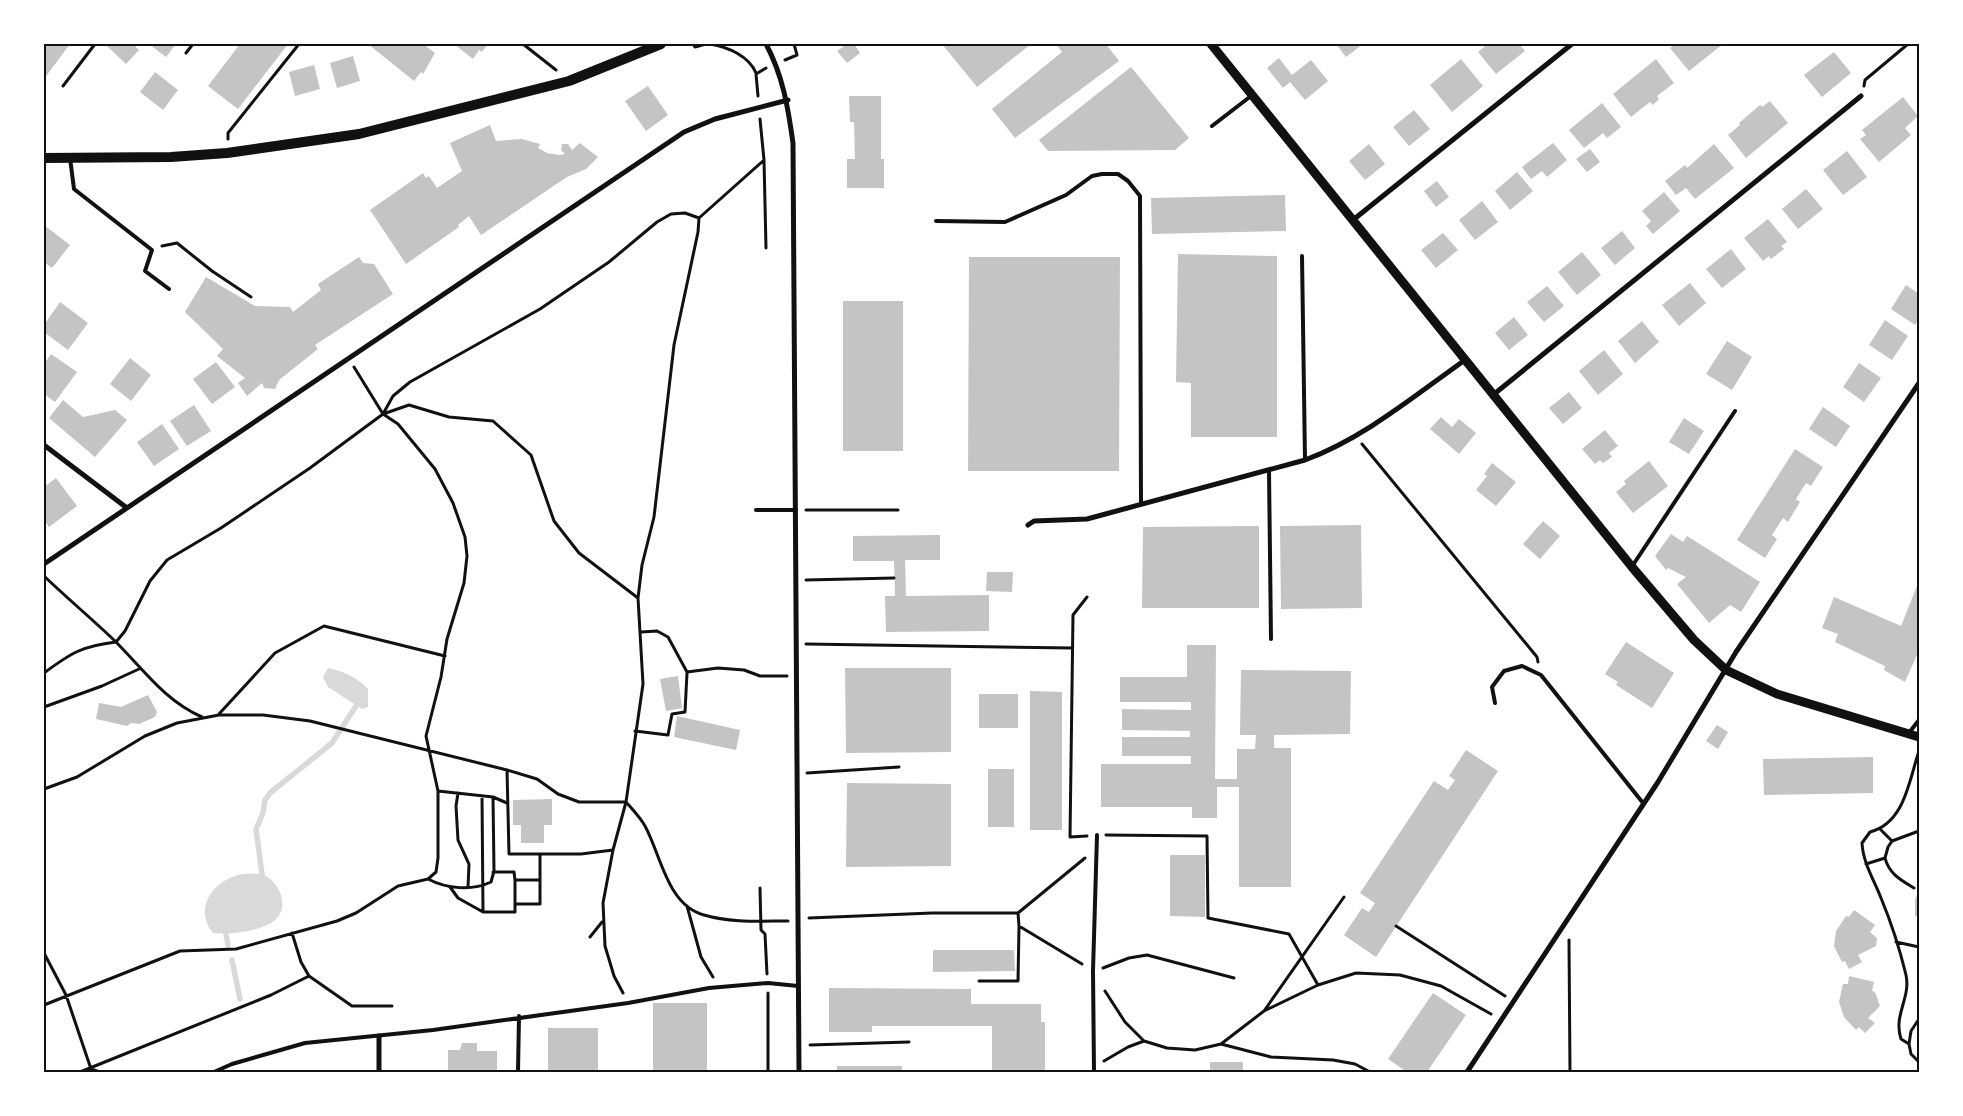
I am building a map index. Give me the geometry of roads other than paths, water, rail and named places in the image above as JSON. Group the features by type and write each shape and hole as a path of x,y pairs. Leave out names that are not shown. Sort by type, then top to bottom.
{"main road":[{"path":"44,158 171,157 227,153 359,134 569,81 661,44"}],"street":[{"path":"766,44 776,63 788,100 793,143 799,1072"},
{"path":"1213,44 1251,96 1632,567 1694,640 1726,670 1777,694 1919,737"},
{"path":"1353,220 1572,44"},
{"path":"1493,395 1861,96"},
{"path":"44,564 684,132 715,119 788,100"},
{"path":"1028,525 1034,521 1087,519 1269,471 1330,451 1356,436 1465,360"},
{"path":"1467,1072 1643,804 1736,652 1919,383"},
{"path":"44,444 126,508"},
{"path":"379,1036 379,1072"}],"lane":[{"path":"1212,126 1251,96"},
{"path":"70,158 74,189 152,250 145,271 169,289"},
{"path":"936,221 1006,222 1066,195 1092,176 1102,174 1118,174 1128,181 1140,196 1141,504"},
{"path":"1302,256 1306,460"},
{"path":"1632,567 1735,411"},
{"path":"1269,471 1270,639"},
{"path":"756,510 796,510"},
{"path":"1494,703 1492,687 1504,671 1522,666 1541,675 1643,804"},
{"path":"1908,734 1919,720"},
{"path":"1094,1070 1093,971 1097,835"},
{"path":"214,1072 232,1064 306,1043 379,1036 628,1003 720,988 768,983 798,986"},
{"path":"518,1072 519,1016"}],"waterway":[{"path":"262,874 256,829 263,813 265,800 270,793 332,743 356,706"},
{"path":"226,935 228,945"},
{"path":"232,960 240,999"}]}
